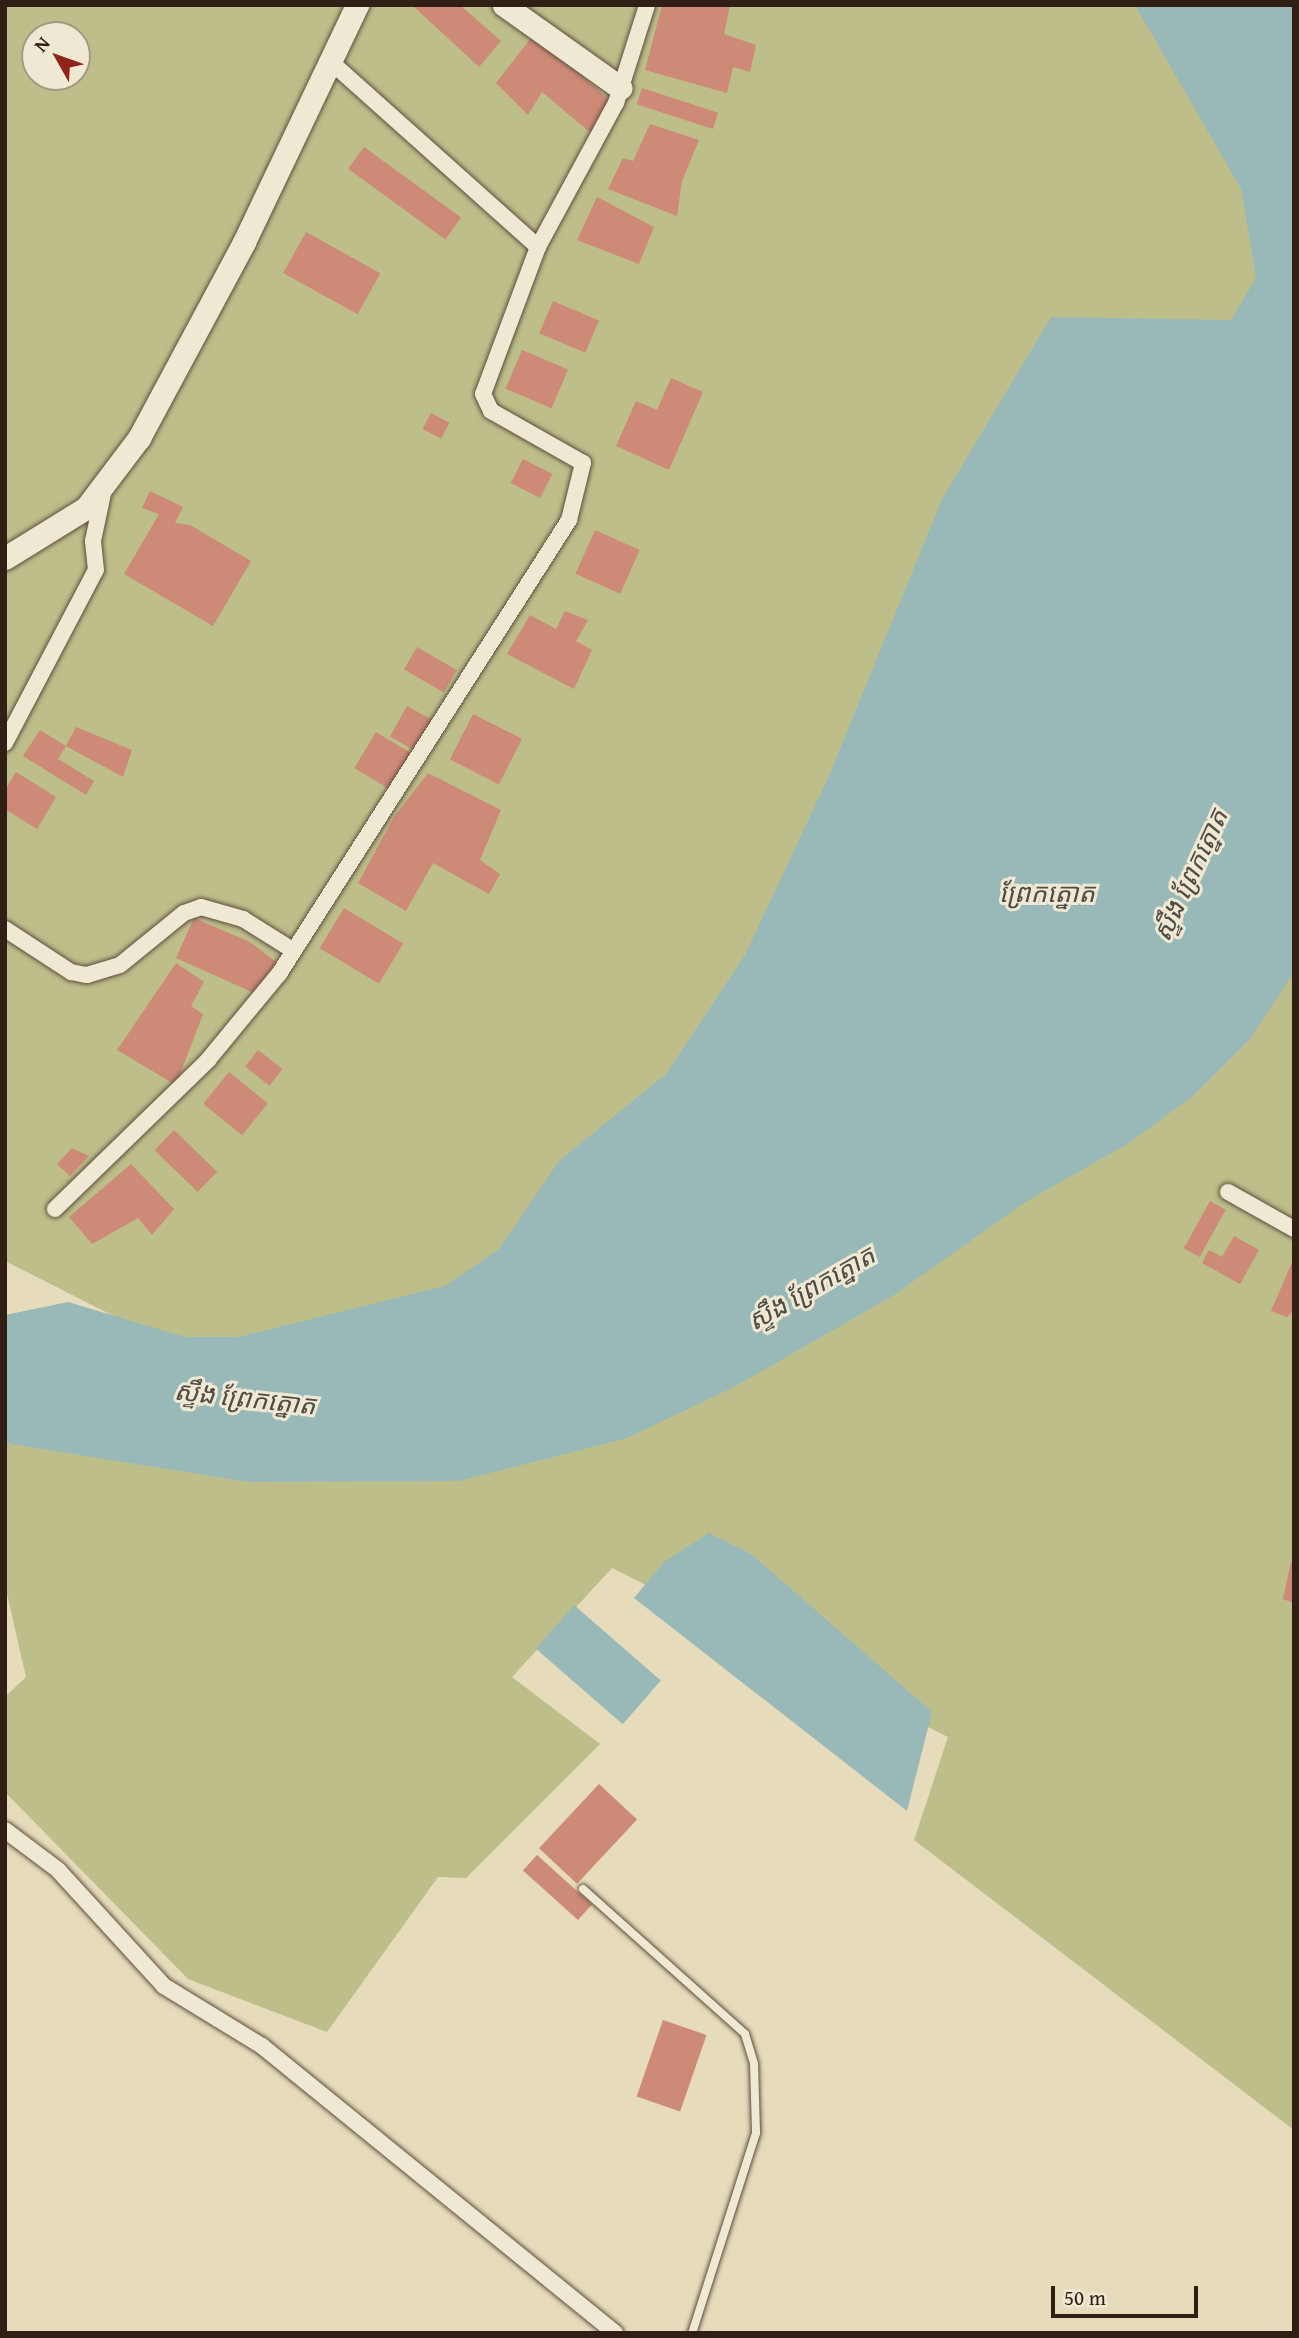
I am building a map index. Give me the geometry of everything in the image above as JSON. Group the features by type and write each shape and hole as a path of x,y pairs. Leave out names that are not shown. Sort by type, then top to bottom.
{"main road":[{"path":"5,558 86,508 104,488 198,331 357,5"},
{"path":"504,5 621,88"}],"street":[{"path":"55,1209 208,1060 279,974 291,949 522,600 569,520 583,481 583,463 491,411 483,394 538,247 621,88 647,5"},
{"path":"330,61 538,247"},
{"path":"5,743 96,570 93,541 104,488"},
{"path":"5,929 71,972 87,975 120,965 184,913 201,907 243,919 291,949"},
{"path":"1228,1192 1294,1229"},
{"path":"5,1830 58,1870 164,1986 262,2046 615,2333"}],"lane":[{"path":"583,1889 746,2034 754,2064 756,2133 692,2333"}],"green space":[{"path":"5,5 1294,5 1294,2130 914,1840 948,1737 612,1568 512,1677 600,1744 466,1878 438,1877 327,2032 188,1979 5,1792 5,1697 26,1677 5,1585 5,1443 436,1479 5,1261"}],"water":[{"name":"ព្រែកត្នោត","path":"1135,5 1294,5 1294,972 1250,1039 1193,1096 1129,1143 1027,1201 894,1295 734,1387 627,1438 459,1481 248,1482 5,1443 5,1315 68,1302 185,1337 239,1337 445,1286 499,1249 559,1161 666,1074 745,955 829,776 942,499 1051,317 1231,320 1256,278 1241,189"},
{"path":"709,1533 751,1554 932,1712 907,1811 634,1598 664,1562"},
{"path":"574,1605 661,1680 623,1724 536,1649"}],"building":[{"path":"412,5 460,5 501,41 479,67"},
{"path":"662,5 730,5 724,34 756,45 750,72 733,67 727,93 645,70"},
{"path":"535,33 611,102 592,134 542,92 528,115 496,83"},
{"path":"642,88 718,113 713,129 637,104"},
{"path":"650,124 699,140 682,181 677,216 608,189 623,158 633,161"},
{"path":"364,147 461,218 445,239 348,169"},
{"path":"597,197 654,227 639,264 577,240"},
{"path":"306,232 380,273 358,314 283,273"},
{"path":"553,301 599,321 585,353 539,333"},
{"path":"522,350 568,370 552,408 506,389"},
{"path":"671,378 703,392 669,470 616,446 636,401 657,410"},
{"path":"431,413 450,423 441,439 423,429"},
{"path":"523,459 552,474 540,498 511,483"},
{"path":"150,491 183,507 175,523 190,525 251,561 213,626 124,574 159,514 142,508"},
{"path":"595,530 640,550 620,594 575,574"},
{"path":"565,611 588,620 576,641 592,650 574,689 507,654 530,615 556,629"},
{"path":"417,647 457,670 444,693 404,670"},
{"path":"407,706 434,721 417,752 390,737"},
{"path":"473,714 522,739 499,784 450,759"},
{"path":"76,727 132,750 123,777 66,746"},
{"path":"40,730 66,746 58,759 94,781 86,795 23,756"},
{"path":"376,732 415,755 393,791 354,768"},
{"path":"16,772 56,797 37,829 5,809 5,790"},
{"path":"428,773 501,810 480,860 500,874 489,894 433,863 406,911 358,883 394,817"},
{"path":"344,908 403,944 379,984 320,948"},
{"path":"194,918 250,942 276,962 254,993 176,958"},
{"path":"176,963 204,982 191,1006 203,1014 176,1085 117,1050"},
{"path":"258,1050 282,1069 269,1086 245,1067"},
{"path":"229,1072 268,1103 242,1135 203,1104"},
{"path":"174,1130 217,1172 198,1192 155,1150"},
{"path":"72,1148 89,1156 70,1176 57,1164"},
{"path":"131,1164 174,1209 152,1235 138,1218 92,1244 69,1217"},
{"path":"1210,1201 1226,1210 1200,1257 1184,1248"},
{"path":"1234,1236 1259,1250 1240,1284 1202,1263 1209,1250 1222,1257"},
{"path":"1294,1258 1294,1310 1287,1317 1271,1311"},
{"path":"1291,1562 1294,1562 1294,1603 1283,1599"},
{"path":"599,1784 637,1819 577,1884 539,1848"},
{"path":"537,1855 592,1905 578,1920 523,1871"},
{"path":"663,2020 706,2035 680,2112 637,2097"}],"water label":[{"name":"ស្ទឹង ព្រែកត្នោត","path":"1190,875"},
{"name":"ស្ទឹង ព្រែកត្នោត","path":"811,1288"},
{"name":"ស្ទឹង ព្រែកត្នោត","path":"245,1398"}]}
